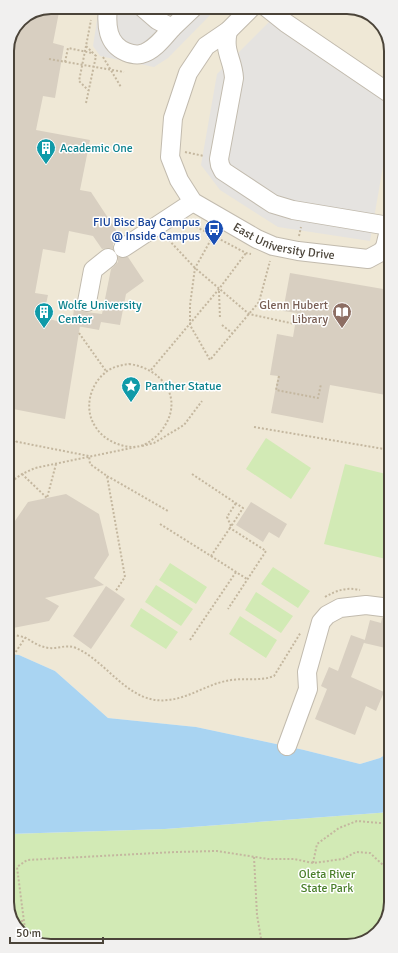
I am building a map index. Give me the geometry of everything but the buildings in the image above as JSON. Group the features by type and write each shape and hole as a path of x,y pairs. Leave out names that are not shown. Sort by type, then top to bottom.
{"street":[{"path":"101,14 109,37 116,45 131,54 140,55 149,51 187,14"},
{"path":"150,14 157,20 172,28"},
{"path":"87,302 93,270 115,253 193,202 179,180 170,156 173,118 188,74 206,46 228,31 245,14"},
{"path":"275,14 384,90"},
{"path":"228,31 226,50 234,71 234,78 219,159 223,170 273,204 293,210 384,225"},
{"name":"East University Drive","path":"193,202 257,239 273,246 298,251 368,259 381,252 384,248"},
{"path":"287,746 308,689 307,672 321,622 327,616 340,608 366,605 384,607"}],"path":[{"path":"89,91 79,81 86,46 99,14"},
{"path":"86,46 96,56 86,103"},
{"path":"65,62 68,48 93,53"},
{"path":"103,57 121,87"},
{"path":"49,59 124,72"},
{"path":"182,151 219,159"},
{"path":"163,232 170,243 195,268 249,314 295,324"},
{"path":"213,236 195,268 190,306 190,325 210,360 259,302 271,258"},
{"path":"151,370 219,290 248,249"},
{"path":"219,290 220,319"},
{"path":"222,325 232,333"},
{"path":"78,333 106,371"},
{"path":"129,364 140,365 151,370 161,378 168,390 171,402 170,416 164,428 155,437 140,446 118,444 106,439 97,430 91,418 89,405 91,392 97,380 106,371 117,366 129,364"},
{"path":"279,376 276,390 318,398 321,384"},
{"path":"14,480 35,468 154,443 184,425 202,401"},
{"path":"254,427 384,449"},
{"path":"15,442 89,456"},
{"path":"89,456 90,464 107,476 168,511"},
{"path":"22,474 47,498 56,464"},
{"path":"192,474 243,508 211,556"},
{"path":"107,476 125,577 115,592"},
{"path":"228,609 266,551 231,527 227,517 236,503"},
{"path":"160,524 247,579"},
{"path":"190,640 236,572"},
{"path":"323,599 341,589 350,588 364,590"},
{"path":"14,635 49,648 65,646 77,648 141,696 150,699 168,700 224,681 239,678 269,678 274,676 303,630"},
{"path":"14,654 25,638"},
{"path":"313,863 317,844 339,828 357,821 384,823"},
{"path":"25,928 17,867 27,860 217,851 254,857 313,863 343,859 356,852 370,853 384,866"},
{"path":"254,857 257,915 261,939"},
{"path":"19,921 24,921"}],"shaded area":[{"path":"51,14 349,14 357,15 366,19 376,28 380,35 384,51 384,755 360,764 304,750 196,727 108,718 55,671 19,655 14,654 14,49 15,41 18,35 22,28 32,19"},
{"path":"98,14 211,14 168,58 154,67 100,56 93,46"},
{"path":"270,21 384,97 384,161 370,241 278,227 220,190 201,165 217,74"}],"green space":[{"path":"266,438 311,468 291,499 246,469"},
{"path":"345,464 384,474 384,559 324,544"},
{"path":"170,563 207,587 196,604 159,580"},
{"path":"273,567 310,591 298,608 261,584"},
{"path":"156,585 193,609 181,626 145,602"},
{"path":"256,592 293,616 281,633 245,610"},
{"path":"141,608 178,632 166,649 130,626"},
{"path":"240,616 277,640 266,658 229,634"},
{"name":"Oleta River State Park","path":"384,813 384,902 382,914 376,925 368,933 352,939 49,939 41,938 32,934 20,923 16,914 14,902 14,834 165,829"}],"water":[{"path":"14,654 19,655 55,671 108,718 196,727 304,750 360,764 384,755 384,813 165,829 14,834"}],"place":[{"name":"Academic One","path":"46,165"},
{"name":"FIU Bisc Bay Campus @ Inside Campus","path":"214,246"},
{"name":"Wolfe University Center","path":"44,329"},
{"name":"Glenn Hubert Library","path":"342,329"},
{"name":"Panther Statue","path":"131,403"}]}
